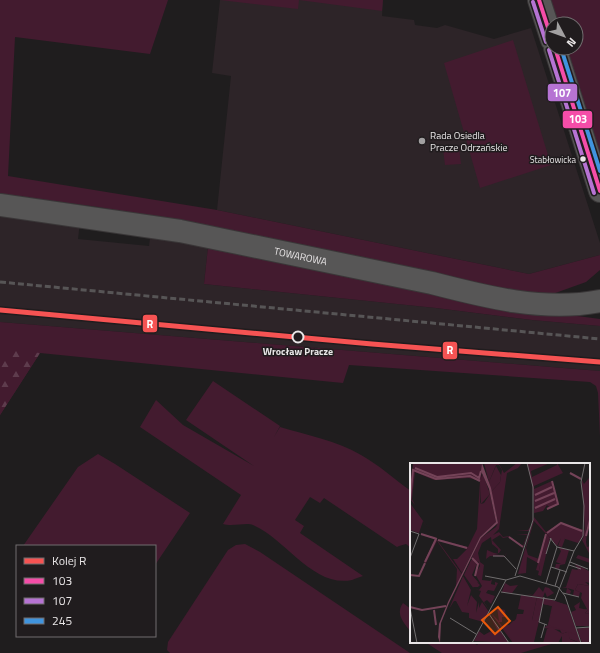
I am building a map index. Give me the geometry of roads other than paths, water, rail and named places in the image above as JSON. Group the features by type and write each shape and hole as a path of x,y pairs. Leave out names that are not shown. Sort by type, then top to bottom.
{"street":[{"path":"540,0 545,16"},
{"path":"558,56 600,191"},
{"name":"TOWAROWA","path":"0,205 180,231 425,282 470,293 522,302 558,304 600,301"}],"railway":[{"path":"0,282 600,339"}],"rail line":[{"name":"R","path":"0,310 372,344 600,362"}],"place":[{"name":"Rada Osiedla Pracze Odrzańskie","path":"422,141"},
{"name":"Stabłowicka","path":"583,159"},
{"name":"Wrocław Pracze","path":"298,337"}]}
